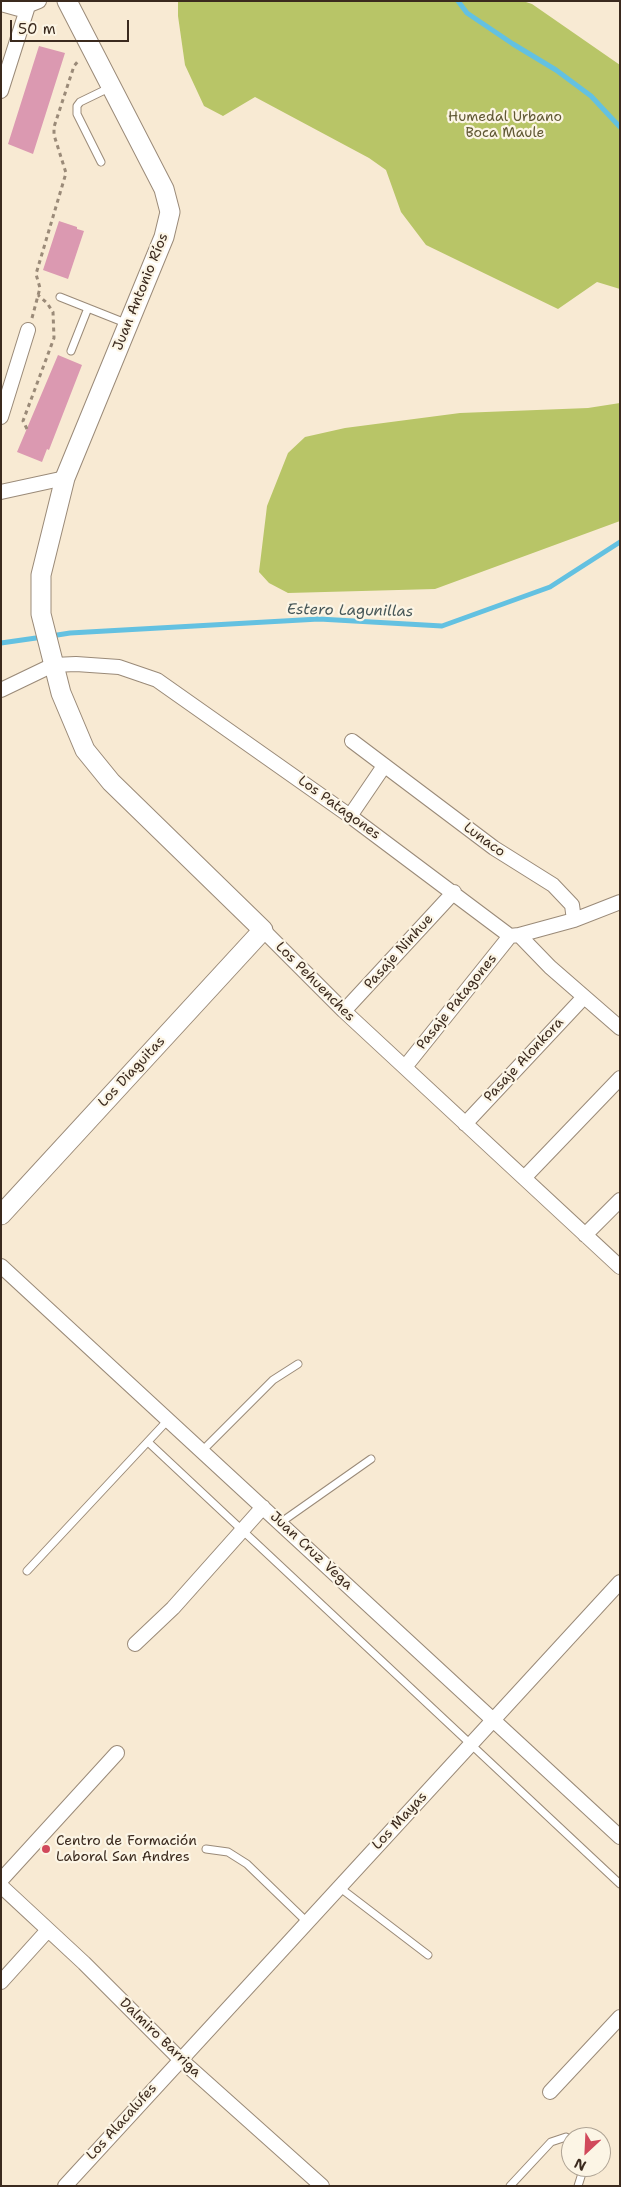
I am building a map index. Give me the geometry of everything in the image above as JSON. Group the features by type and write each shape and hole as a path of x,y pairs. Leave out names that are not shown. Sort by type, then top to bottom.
{"street":[{"name":"Juan Antonio Ríos","path":"53,666 40,614 41,575 65,478 164,238 170,212 164,189 67,1"},
{"path":"1,4 14,8 33,4"},
{"path":"1,91 33,4"},
{"path":"1,418 28,330"},
{"path":"1,492 65,478"},
{"name":"Los Patagones","path":"53,666 76,664 120,668 157,680 350,816 515,936 620,1028"},
{"path":"1,690 53,666"},
{"name":"Los Pehuenches","path":"53,666 74,728 85,750 96,766 344,1012 620,1267"},
{"name":"Lunaco","path":"352,741 494,848 553,885 572,905 574,920"},
{"path":"350,816 384,766"},
{"name":"Pasaje Ninhue","path":"344,1012 454,892"},
{"path":"515,936 574,920 620,902"},
{"name":"Los Diaguitas","path":"1,1215 262,930"},
{"name":"Pasaje Patagones","path":"405,1067 515,936"},
{"name":"Pasaje Alonkora","path":"465,1124 584,997"},
{"path":"524,1178 620,1078"},
{"path":"585,1235 620,1200"},
{"name":"Juan Cruz Vega","path":"1,1266 620,1837"},
{"path":"135,1644 173,1608 263,1507"},
{"name":"Los Mayas","path":"180,2059 620,1582"},
{"path":"1,1880 118,1753"},
{"name":"Dalmiro Barriga","path":"1,1886 84,1963 180,2059 322,2186"},
{"path":"1,1982 48,1930"},
{"path":"550,2092 620,2017"},
{"name":"Los Alacalufes","path":"65,2186 180,2059"}],"lane":[{"path":"101,162 77,114 76,106 80,102 111,87"},
{"path":"60,297 129,324"},
{"path":"71,351 88,308"},
{"path":"202,1451 273,1380 298,1364"},
{"path":"27,1571 168,1420"},
{"path":"148,1442 620,1884"},
{"path":"280,1523 371,1459"},
{"path":"206,1849 228,1852 247,1864 306,1922"},
{"path":"339,1887 428,1956"},
{"path":"510,2186 551,2142 561,2138"}],"path":[{"path":"35,306 40,288 36,274 66,173 55,138 54,127 74,66 81,59"},
{"path":"27,429 23,421 54,338 53,312 38,295"}],"green space":[{"name":"Humedal Urbano Boca Maule","path":"178,1 523,1 532,4 620,65 620,289 597,282 558,309 426,245 401,212 386,170 369,158 255,97 223,116 204,106 185,65 178,16"},
{"path":"620,403 620,521 435,589 288,593 269,583 259,572 267,506 288,453 305,437 345,428 460,413 588,408"}],"building":[{"path":"39,46 65,53 33,154 8,144"},
{"path":"59,221 84,231 68,279 43,270"},
{"path":"58,355 82,365 49,450 47,449 42,462 17,452"}],"waterway":[{"path":"458,1 467,13 556,70 591,96 620,127"},
{"name":"Estero Lagunillas","path":"51,636 70,633 319,619 442,626 550,587 620,542"},
{"name":"Estero Lagunillas","path":"1,643 43,637"}],"place":[{"name":"Centro de Formación Laboral San Andres","path":"46,1849"}]}
